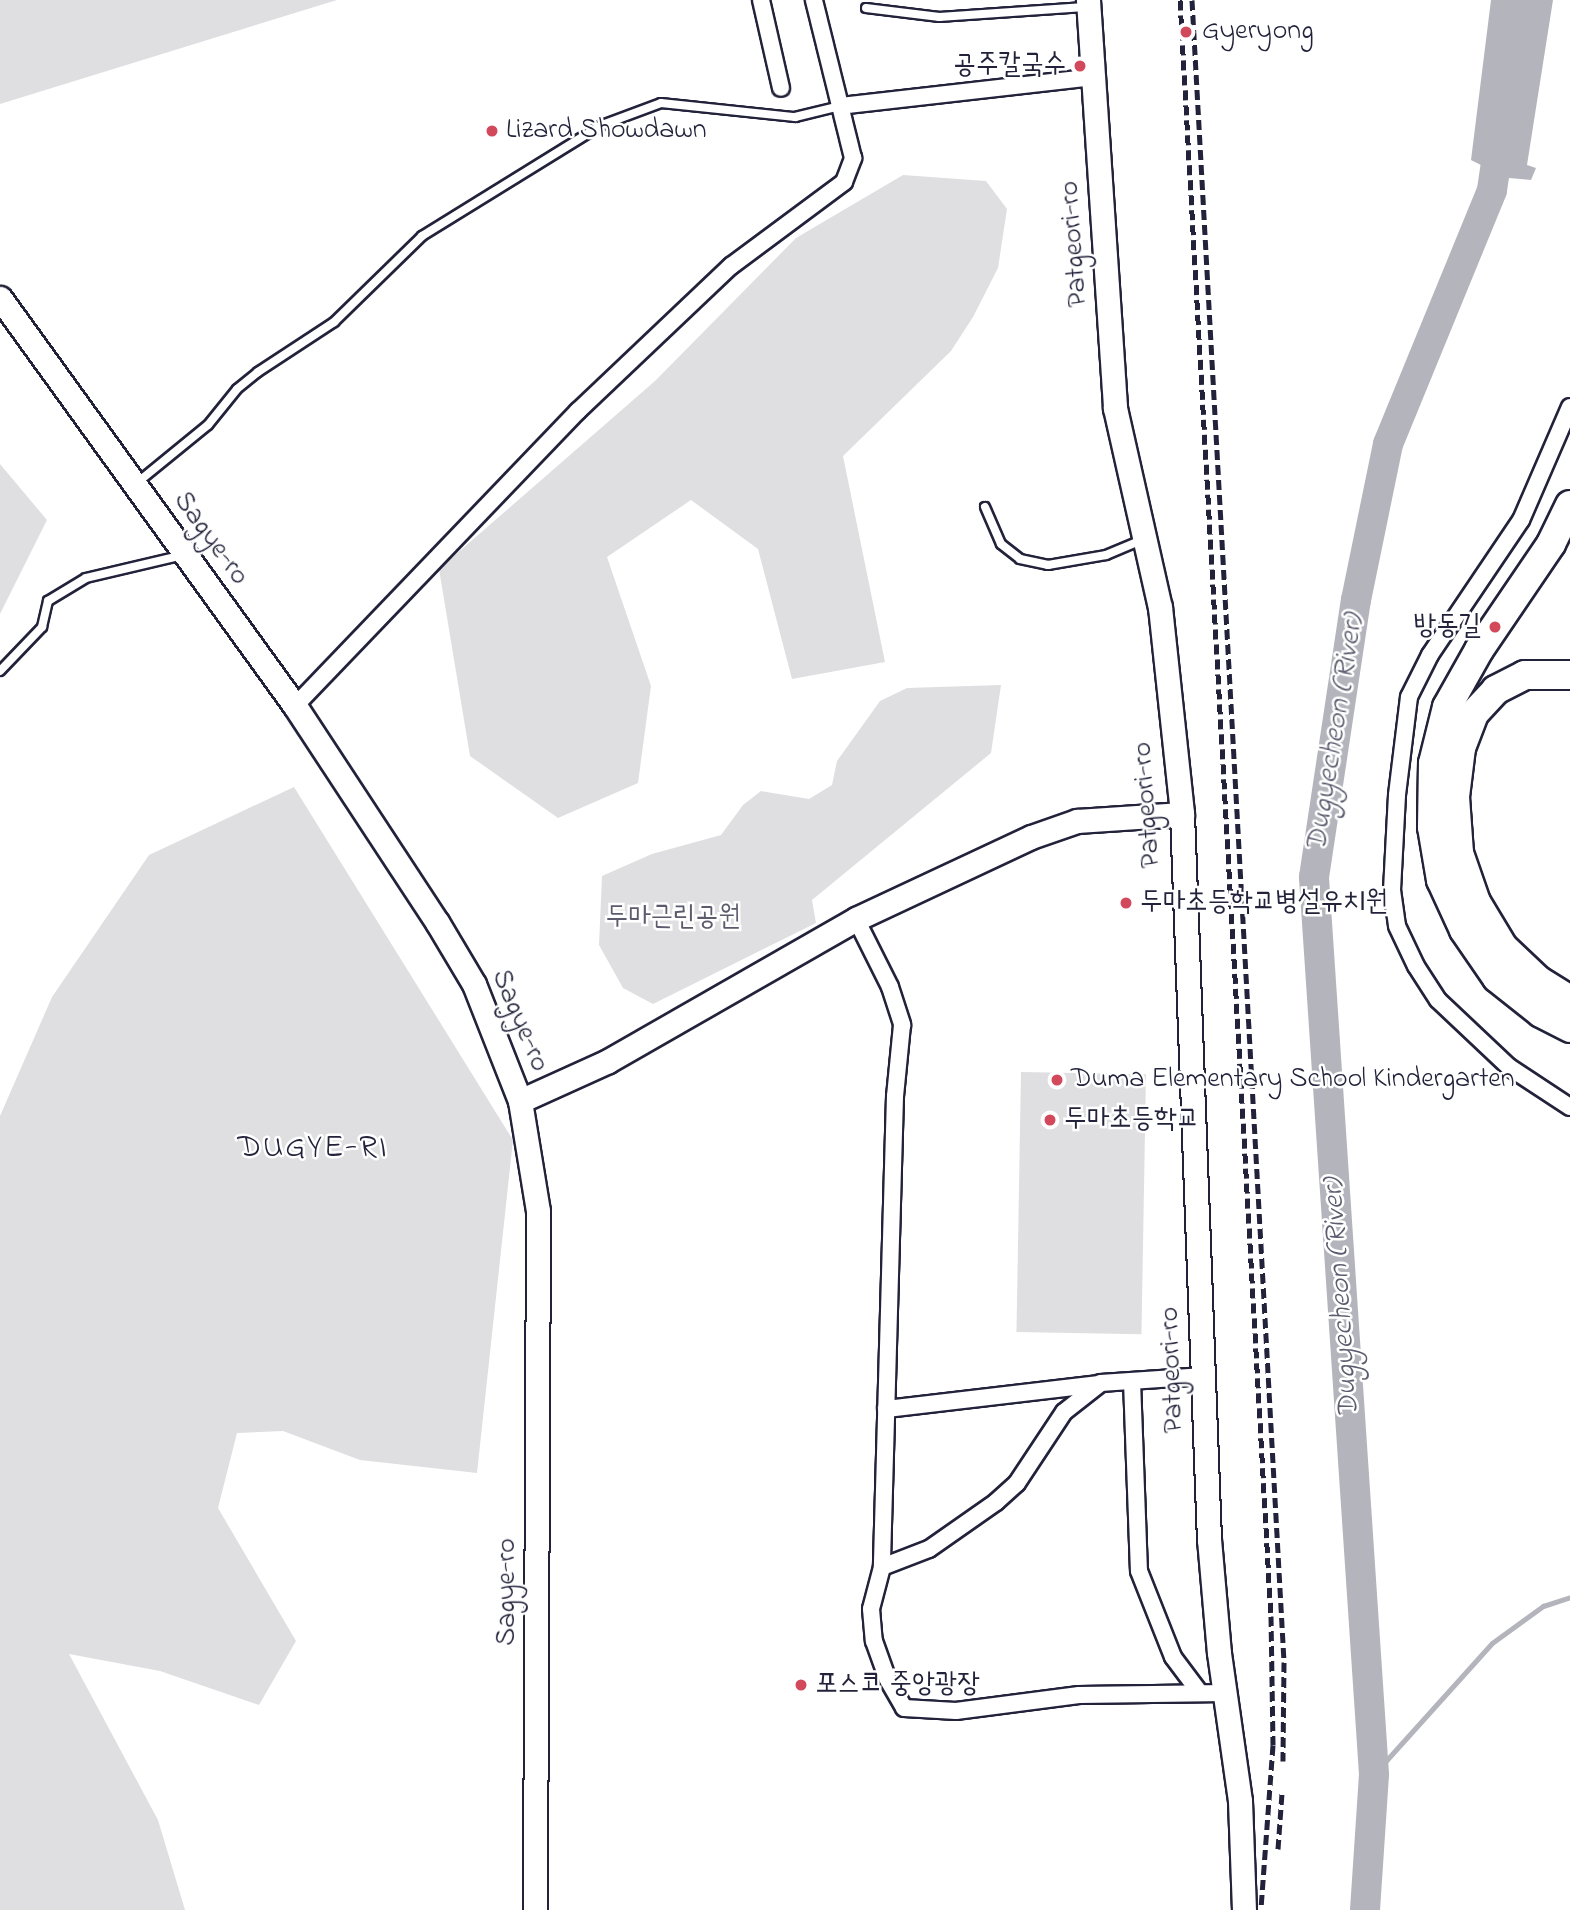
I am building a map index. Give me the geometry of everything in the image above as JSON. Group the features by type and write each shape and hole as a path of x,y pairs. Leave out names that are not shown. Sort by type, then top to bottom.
{"highway":[{"path":"1570,505 1551,544 1479,650 1447,707 1433,763 1432,827 1441,880 1464,930 1497,978 1541,1013 1570,1028"},
{"path":"1570,675 1525,675 1496,690 1474,714 1461,748 1455,797 1459,853 1476,902 1503,947 1538,980 1570,999"}],"street":[{"path":"761,0 780,88"},
{"path":"295,706 587,402 731,266 844,182 853,158 814,0"},
{"name":"Patgeori-ro","path":"1088,4 1115,408 1160,607 1182,814 1209,1539 1240,1801 1244,1910"},
{"path":"840,106 1094,77"},
{"name":"Sagye-ro","path":"0,298 183,555 295,706 474,984 520,1101 538,1211 535,1910"},
{"path":"1570,407 1521,520 1430,655 1409,697 1397,795 1392,890 1397,926 1416,966 1438,1000 1510,1068 1570,1107"},
{"path":"520,1101 608,1062 856,919 1031,836 1077,821 1182,814"},
{"path":"856,919 890,987 902,1025 895,1097 882,1567 871,1609 874,1642 888,1680 904,1707 956,1711 1079,1695 1226,1693"},
{"path":"886,1409 1101,1383 1204,1376"},
{"path":"1132,1381 1139,1571 1173,1657 1200,1693"},
{"path":"882,1567 929,1549 996,1502 1017,1483 1064,1412 1101,1383"}],"lane":[{"name":"Patgeori-ro","path":"866,8 939,18 1088,4"},
{"path":"134,485 208,425 258,372 334,323 422,236 602,125 661,103 795,117 840,106"},
{"path":"985,507 1001,544 1020,559 1048,565 1106,555 1144,539"},
{"path":"0,671 42,628 48,601 86,578 183,555"}],"green space":[{"path":"0,0 337,0 0,104"},
{"path":"903,175 986,181 1007,209 998,268 973,317 951,351 843,456 885,662 792,679 758,549 691,500 607,557 651,686 638,783 558,818 470,756 439,569 655,381 796,238"},
{"path":"0,464 47,520 0,614"},
{"name":"두마근린공원","path":"1001,685 991,753 812,900 816,923 653,1004 623,988 599,945 602,876 652,854 721,835 743,805 761,791 809,799 832,785 837,761 880,701 907,688"},
{"path":"294,787 513,1140 477,1473 360,1460 283,1431 237,1433 218,1508 296,1641 259,1705 160,1671 69,1654 158,1820 185,1910 0,1910 0,1116 52,997 149,855"},
{"path":"1021,1072 1146,1074 1141,1334 1016,1332"}],"shaded area":[{"path":"1491,0 1553,0 1527,165 1536,168 1531,180 1509,178 1501,193 1483,188 1485,167 1471,160"}],"waterway":[{"name":"Dugyecheon (River)","path":"1365,1910 1374,1774 1314,877 1356,600 1388,444 1492,190 1498,149"},
{"path":"1374,1774 1492,1643 1543,1606 1570,1597"}],"railway":[{"path":"1180,0 1271,1616 1273,1745 1261,1910"},
{"path":"1192,0 1284,1662 1283,1761"},
{"path":"1278,1849 1282,1793"}],"place":[{"name":"Gyeryong","path":"1186,32"},
{"name":"공주칼국수","path":"1080,66"},
{"name":"Lizard Showdawn","path":"492,131"},
{"name":"방동길","path":"1495,627"},
{"name":"두마초등학교병설유치원","path":"1126,903"},
{"name":"Duma Elementary School Kindergarten","path":"1057,1080"},
{"name":"두마초등학교","path":"1050,1120"},
{"name":"포스코 중앙광장","path":"801,1685"}],"district":[{"name":"DUGYE-RI","path":"313,1149"}]}
